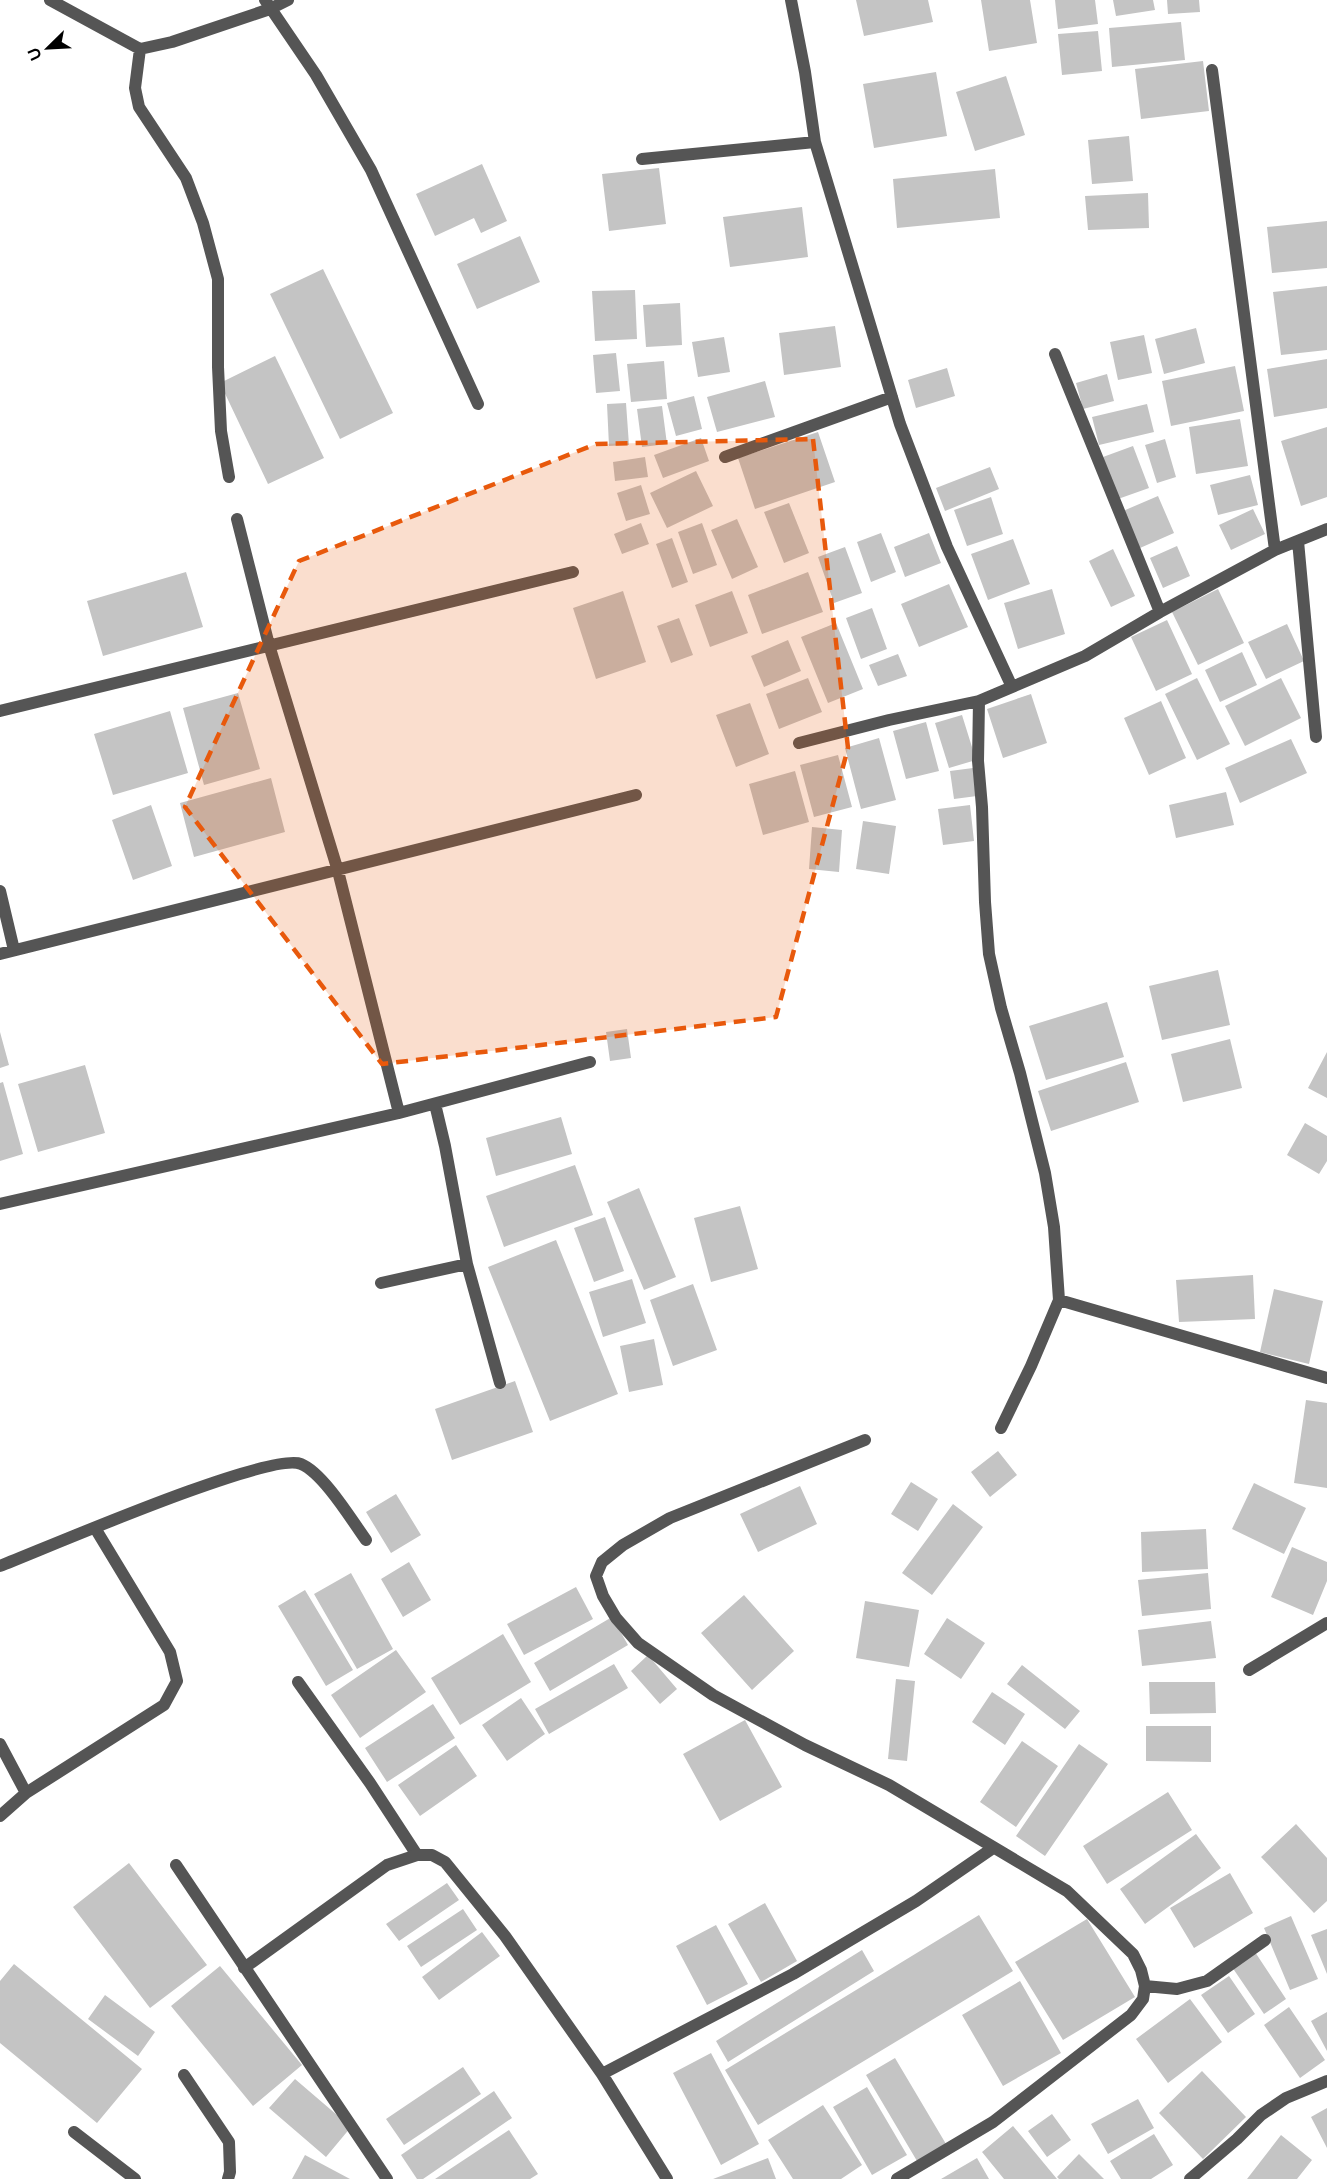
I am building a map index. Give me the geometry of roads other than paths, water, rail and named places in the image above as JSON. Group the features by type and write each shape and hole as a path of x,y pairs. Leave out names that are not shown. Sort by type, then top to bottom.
{"street":[{"path":"50,0 140,48 172,42 268,4 288,0"},
{"path":"791,0 805,72 815,142 900,424 947,547 1012,687"},
{"path":"268,4 316,75 371,170 478,404"},
{"path":"140,48 135,88 139,107 186,178 203,223 218,279 221,431 229,477"},
{"path":"1212,70 1275,550"},
{"path":"642,159 815,142"},
{"path":"1055,354 1160,612"},
{"path":"725,457 892,397"},
{"path":"237,519 269,645 338,871 399,1113"},
{"path":"800,743 890,720 979,701 1085,656 1160,612 1275,550 1327,529"},
{"path":"1298,541 1316,737"},
{"path":"0,711 573,572"},
{"path":"979,701 978,761 989,954 1045,1173 1054,1227 1059,1299 1031,1366 1001,1428"},
{"path":"0,954 636,795"},
{"path":"0,891 14,950"},
{"path":"0,1204 399,1113 590,1062"},
{"path":"435,1104 467,1264 500,1383"},
{"path":"381,1283 467,1264"},
{"path":"1059,1299 1327,1378"},
{"path":"865,1440 670,1518 623,1545 602,1562 596,1576 603,1596 616,1618 638,1643 713,1695 805,1745 889,1785 1067,1891 1133,1954 1145,1986 1143,1999 1131,2014 993,2122 897,2179"},
{"path":"0,1566 177,1496 271,1464 300,1463 318,1475 366,1540"},
{"path":"0,1816 26,1793 164,1705 177,1681 170,1652 95,1528"},
{"path":"1249,1670 1327,1623"},
{"path":"298,1682 370,1783 417,1855"},
{"path":"0,1744 26,1793"},
{"path":"602,2074 793,1974 916,1901 993,1848"},
{"path":"244,1968 387,1865 417,1855 432,1855 445,1862 505,1936 602,2074 668,2179"},
{"path":"176,1865 387,2179"},
{"path":"1145,1986 1177,1989 1207,1981 1265,1940"},
{"path":"184,2075 229,2142 230,2172 228,2179"},
{"path":"1190,2179 1261,2115 1286,2098 1327,2081"},
{"path":"74,2132 135,2179"}]}
